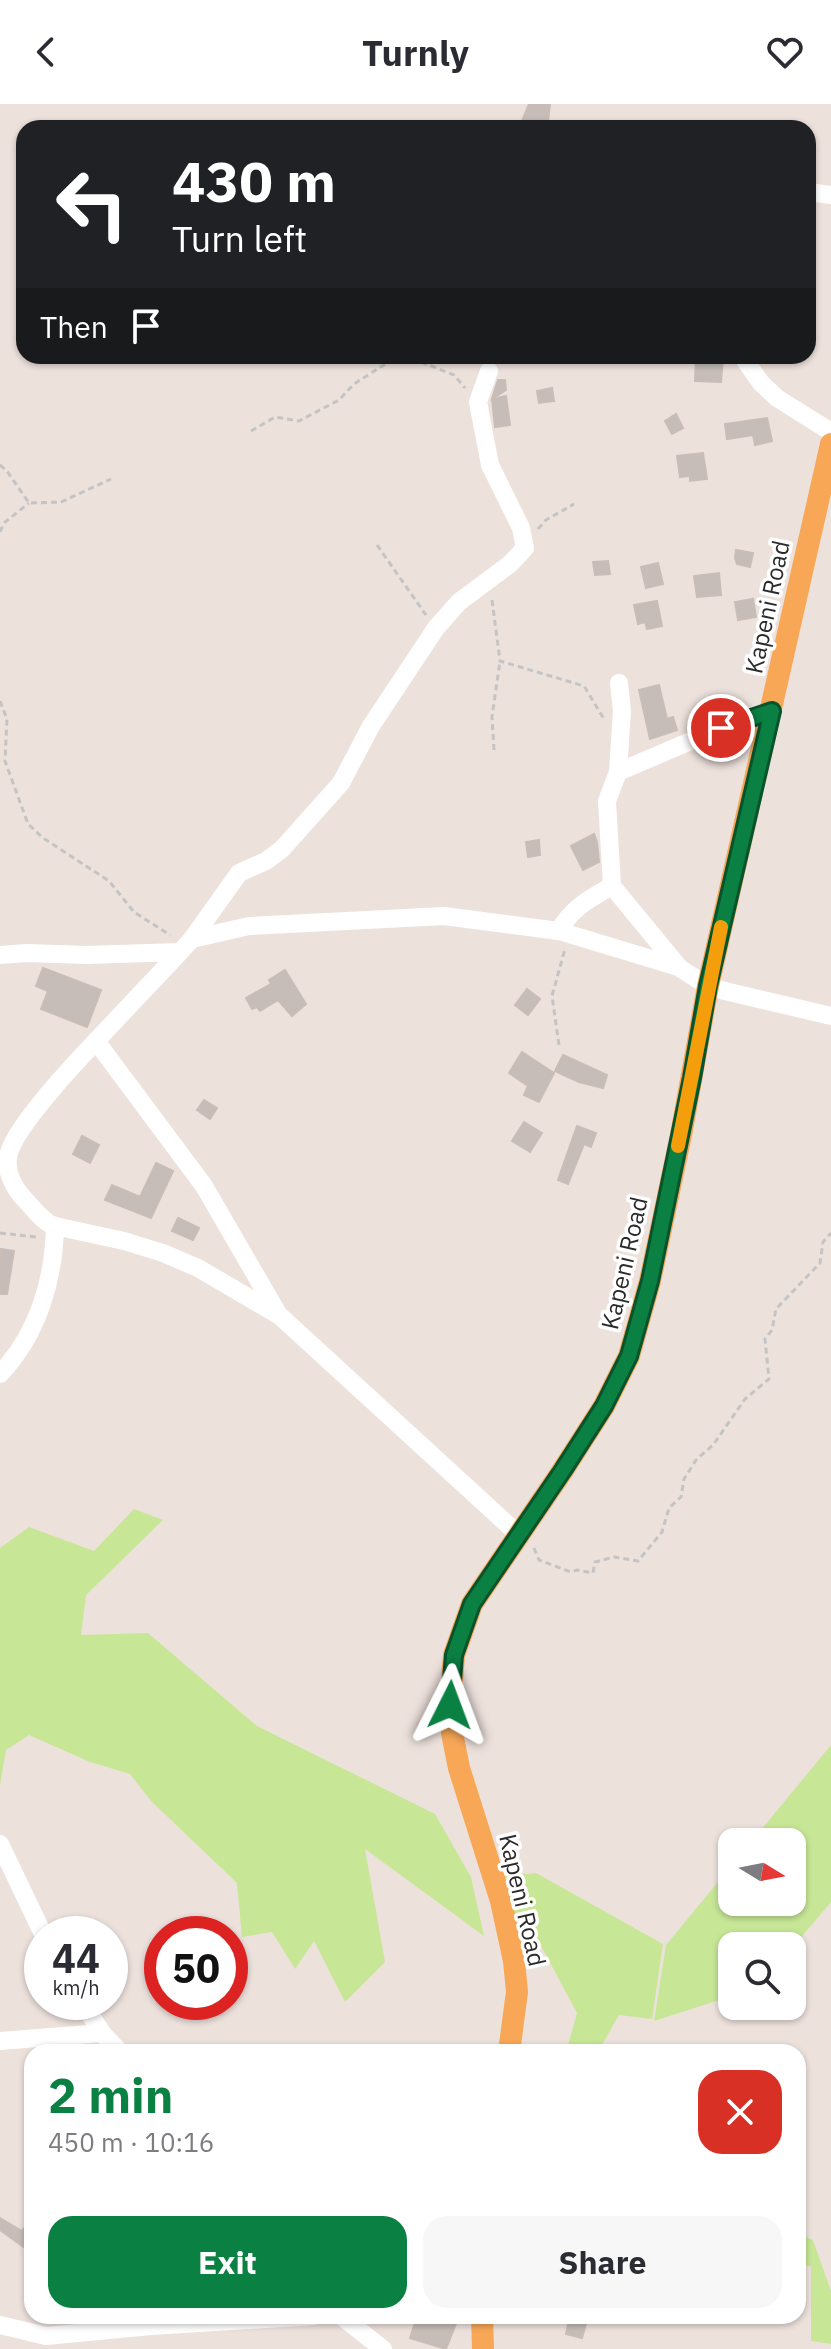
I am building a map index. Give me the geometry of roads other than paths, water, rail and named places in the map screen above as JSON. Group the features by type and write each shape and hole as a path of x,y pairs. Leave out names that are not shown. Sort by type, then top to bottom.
{"main road":[{"name":"Kapeni Road","path":"510,2044 517,1992 514,1961 491,1862 459,1768 452,1733 450,1679 456,1646 472,1604 604,1406 629,1356 650,1281 708,986 831,444"},
{"path":"482,2324 483,2349"}],"street":[{"path":"748,364 777,398 831,432"},
{"path":"489,371 478,402 490,465 521,528 525,548 510,564 459,602 436,628 371,726 341,783 282,849 266,861 239,873 186,946 96,1041 39,1107 9,1151 9,1172 14,1187 53,1226 163,1253 198,1268 280,1316 518,1534"},
{"path":"619,683 622,711 618,772 607,801 612,886 678,967"},
{"path":"618,772 747,717 772,711"},
{"path":"565,932 565,919 579,906 612,886"},
{"path":"0,955 186,946 249,926 444,916 565,932 678,967 708,986 831,1016"},
{"path":"96,1041 204,1186 280,1316"},
{"path":"0,1374 27,1336 44,1301 52,1273 53,1226"},
{"path":"0,1844 34,1916"},
{"path":"94,2020 112,2044"},
{"path":"0,2041 102,2033"},
{"path":"0,2325 46,2336 184,2324"},
{"path":"351,2324 383,2349"}]}
